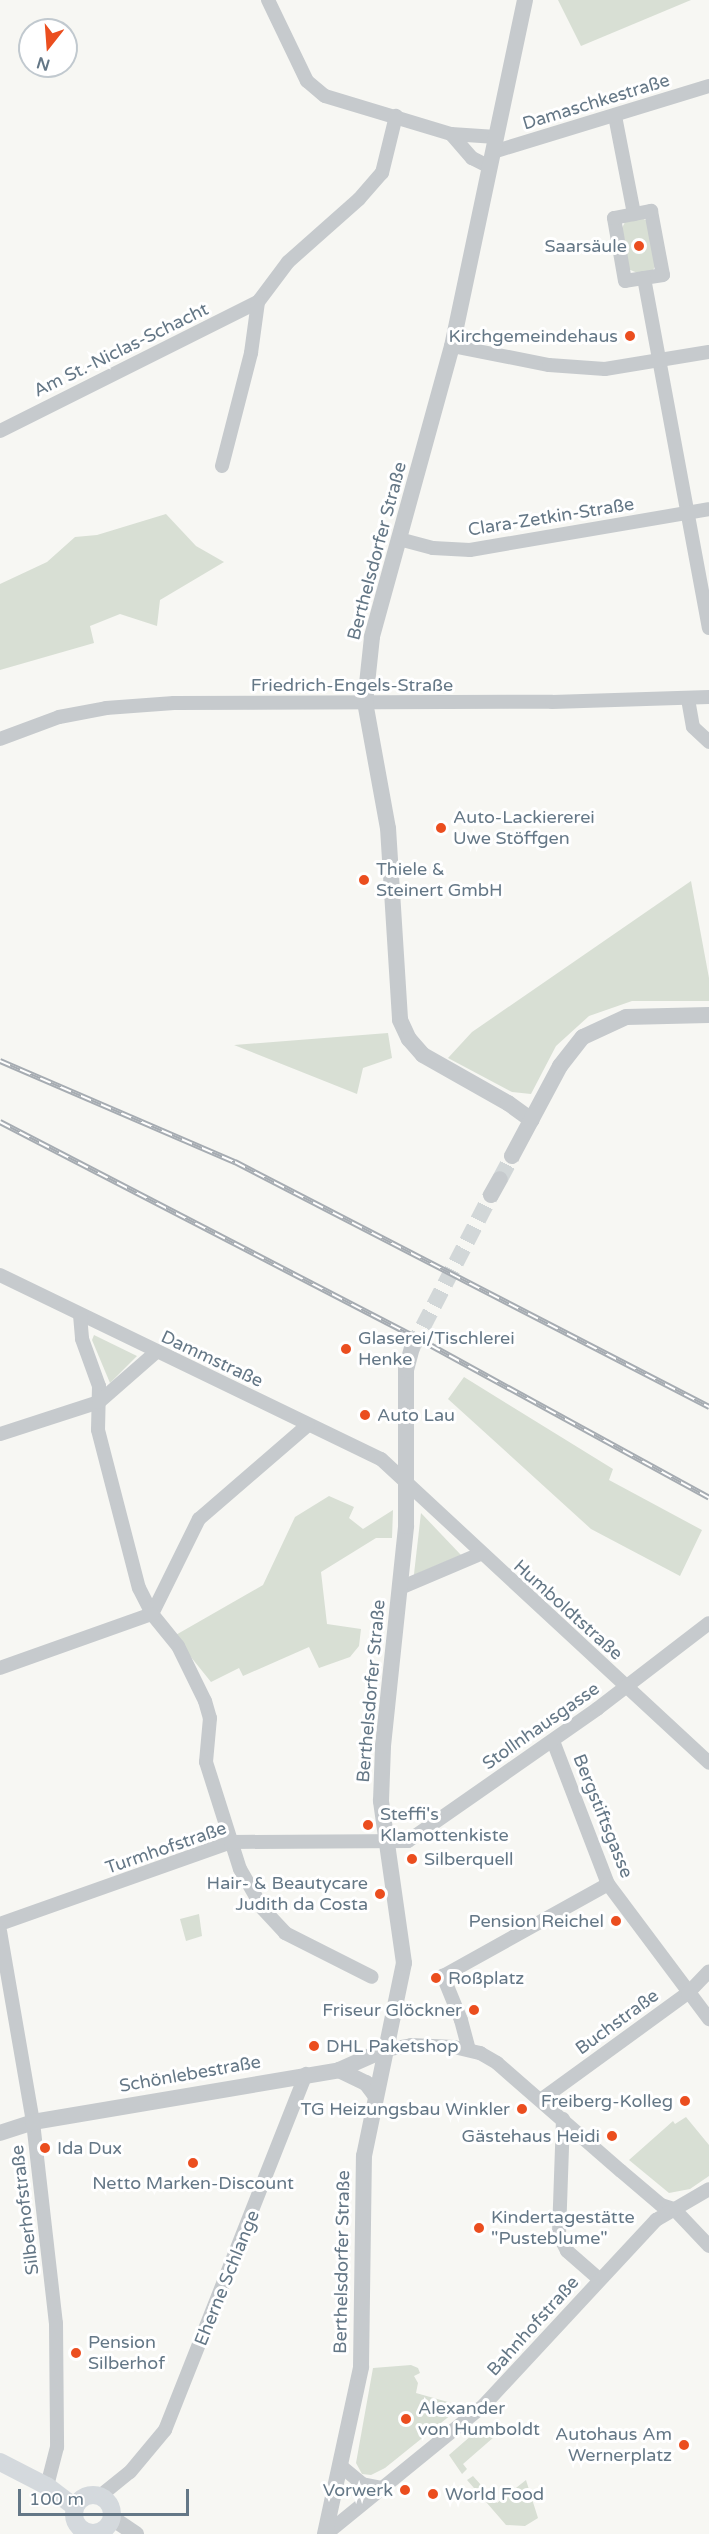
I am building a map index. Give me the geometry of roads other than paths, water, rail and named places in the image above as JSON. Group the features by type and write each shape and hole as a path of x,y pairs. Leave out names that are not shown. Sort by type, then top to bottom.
{"main road":[{"path":"0,2462 47,2486 92,2518"}],"street":[{"path":"268,0 307,81 325,96 451,134 493,152"},
{"name":"Berthelsdorfer Straße","path":"525,0 452,346 372,637 365,702 386,815 400,1020 409,1039 423,1055 508,1103 531,1120"},
{"name":"Damaschkestraße","path":"493,152 709,86"},
{"name":"Am St.-Niclas-Schacht","path":"0,431 258,302 288,262 359,200 382,173 396,116"},
{"path":"615,116 634,214"},
{"path":"451,134 472,158 493,152"},
{"path":"651,211 663,275 626,281 614,218 634,214 651,211"},
{"path":"644,278 709,628"},
{"name":"Am St.-Niclas-Schacht","path":"222,466 251,353 258,302"},
{"path":"452,346 549,365 605,369 709,352"},
{"name":"Clara-Zetkin-Straße","path":"399,539 433,548 470,550 709,509"},
{"name":"Friedrich-Engels-Straße","path":"0,739 59,717 106,708 174,703 709,697"},
{"path":"688,699 693,727 709,742"},
{"path":"512,1156 569,1052 597,1028 626,1017 649,1014 709,1015"},
{"path":"491,1195 500,1179"},
{"name":"Dammstraße","path":"0,1275 155,1353 381,1459 405,1481"},
{"path":"80,1315 82,1339 99,1386 98,1430 140,1588 153,1614 178,1646 205,1701 210,1718 206,1762 245,1878 277,1926 298,1942 326,1952 372,1977"},
{"name":"Berthelsdorfer Straße","path":"325,2534 342,2467 361,2367 361,2175 384,2050 404,1963 386,1843 382,1763 400,1588 405,1481 406,1370 412,1348"},
{"path":"0,1434 99,1402 155,1353"},
{"path":"0,1668 153,1614 199,1519 308,1425"},
{"name":"Humboldtstraße","path":"405,1481 480,1554 709,1763"},
{"path":"400,1588 480,1554"},
{"name":"Stollnhausgasse","path":"386,1843 408,1841 626,1688 709,1623"},
{"name":"Bergstiftsgasse","path":"553,1740 608,1884 709,2019"},
{"name":"Turmhofstraße","path":"0,1924 231,1842 386,1843"},
{"path":"469,2050 464,2027 443,1976 608,1884"},
{"name":"Silberhofstraße","path":"0,1931 8,1962 3,1979 33,2122 56,2323 57,2448 47,2486"},
{"name":"Buchstraße","path":"542,2099 688,1993 709,1971"},
{"path":"384,2050 411,2045 469,2050 497,2063 542,2099 661,2205 674,2209 709,2246"},
{"name":"Schönlebestraße","path":"0,2133 33,2122 339,2070 384,2050"},
{"path":"339,2070 366,2083 375,2096"},
{"name":"Eherne Schlange","path":"92,2518 165,2430 306,2074"},
{"path":"563,2119 559,2235 567,2251 598,2278"},
{"name":"Bahnhofstraße","path":"325,2534 504,2386 598,2278 656,2220 709,2188"},
{"path":"342,2467 362,2484 383,2488"},
{"path":"92,2518 134,2534"}],"tunnel":[{"path":"500,1179 512,1156"},
{"path":"412,1348 491,1195"}],"railway":[{"path":"0,1061 235,1162 709,1407"},
{"path":"0,1122 430,1345 709,1498"}],"place":[{"name":"Saarsäule","path":"639,246"},
{"name":"Kirchgemeindehaus","path":"630,336"},
{"name":"Auto-Lackiererei Uwe Stöffgen","path":"441,828"},
{"name":"Thiele & Steinert GmbH","path":"364,880"},
{"name":"Glaserei/Tischlerei Henke","path":"346,1349"},
{"name":"Auto Lau","path":"365,1415"},
{"name":"Steffi's Klamottenkiste","path":"368,1825"},
{"name":"Silberquell","path":"412,1859"},
{"name":"Hair- & Beautycare Judith da Costa","path":"380,1894"},
{"name":"Pension Reichel","path":"616,1921"},
{"name":"Roßplatz","path":"436,1978"},
{"name":"Friseur Glöckner","path":"474,2010"},
{"name":"DHL Paketshop","path":"314,2046"},
{"name":"Freiberg-Kolleg","path":"685,2101"},
{"name":"TG Heizungsbau Winkler","path":"522,2109"},
{"name":"Gästehaus Heidi","path":"612,2136"},
{"name":"Ida Dux","path":"45,2148"},
{"name":"Netto Marken-Discount","path":"193,2163"},
{"name":"Kindertagestätte \"Pusteblume\"","path":"479,2228"},
{"name":"Pension Silberhof","path":"76,2353"},
{"name":"Alexander von Humboldt","path":"406,2419"},
{"name":"Autohaus Am Wernerplatz","path":"684,2445"},
{"name":"Vorwerk","path":"405,2490"},
{"name":"World Food","path":"433,2494"}]}
